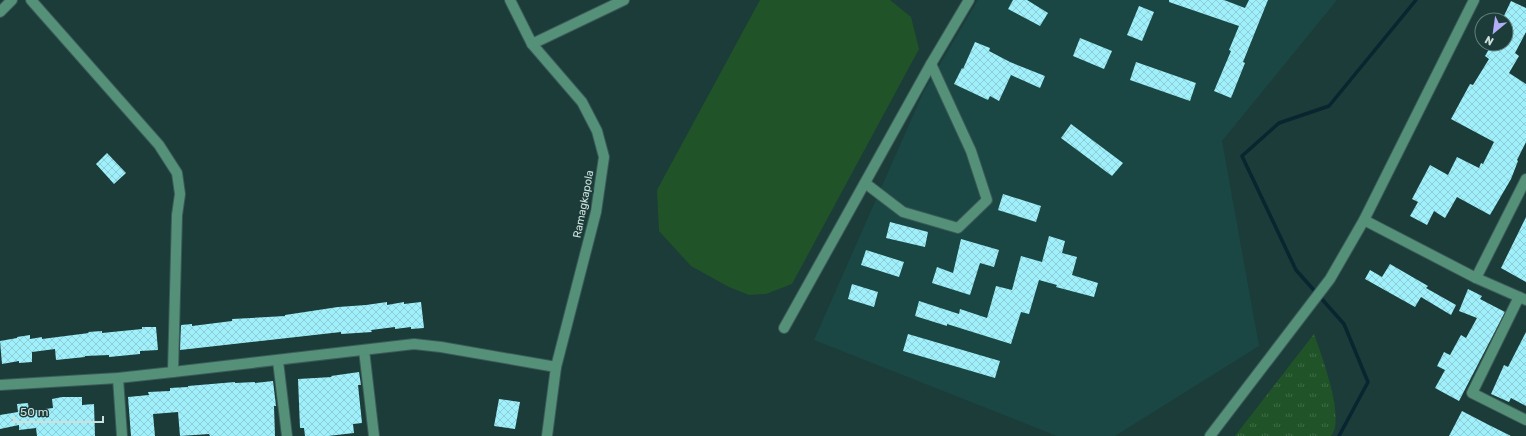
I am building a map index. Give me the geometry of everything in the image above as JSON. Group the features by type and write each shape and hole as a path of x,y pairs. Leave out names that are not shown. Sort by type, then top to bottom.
{"street":[{"path":"0,12 12,0"},
{"path":"31,0 159,145 177,173 180,194 177,215 173,372"},
{"name":"Ramagkapola","path":"510,0 532,44 582,102 597,132 604,157 596,212 556,367 546,436"},
{"path":"532,44 624,0"},
{"path":"784,328 931,64 969,0"},
{"path":"1210,436 1330,279 1364,220 1474,0"},
{"path":"865,183 904,212 958,228 987,200 971,151 931,64"},
{"path":"1476,278 1526,179"},
{"path":"1364,220 1476,278 1523,298 1472,393 1526,420"},
{"path":"0,385 118,378 278,361 414,344 441,347 556,367"},
{"path":"364,350 374,436"},
{"path":"278,361 287,436"},
{"path":"118,378 122,436"}],"shaded area":[{"path":"978,0 1337,0 1222,141 1259,346 1115,436 1057,436 814,340 923,93"}],"green space":[{"path":"760,0 890,0 911,17 919,49 792,284 766,294 749,295 729,287 691,266 659,231 657,190"},
{"path":"1314,334 1331,386 1334,402 1336,416 1335,428 1331,436 1235,436"}],"building":[{"path":"1013,0 1027,0 1048,13 1040,26 1008,9"},
{"path":"1169,0 1224,0 1245,8 1249,0 1268,0 1243,62 1245,63 1231,98 1214,91 1231,51 1229,50 1239,26 1169,2"},
{"path":"1511,1 1526,8 1526,32 1515,53 1519,56 1509,73 1526,84 1526,142 1517,160 1518,161 1511,179 1490,215 1457,197 1445,218 1434,211 1427,225 1410,216 1418,202 1412,199 1430,165 1448,175 1457,157 1479,168 1481,163 1483,164 1494,142 1451,119 1470,84 1473,85 1489,59 1485,56 1487,52 1514,52 1514,12 1506,12"},
{"path":"1139,6 1154,12 1142,41 1127,35"},
{"path":"1080,38 1112,51 1104,69 1073,56"},
{"path":"975,42 990,48 989,51 1010,62 1045,76 1040,88 1011,75 999,101 990,96 988,100 954,84 962,68 963,69"},
{"path":"1136,62 1196,83 1190,101 1130,80"},
{"path":"1071,124 1123,163 1112,176 1061,138"},
{"path":"107,153 126,173 114,184 96,164"},
{"path":"1003,194 1041,206 1036,222 998,210"},
{"path":"1526,217 1526,282 1501,268"},
{"path":"890,222 928,232 925,247 886,238"},
{"path":"1049,236 1065,241 1062,253 1077,257 1072,275 1098,283 1094,297 1056,287 1057,285 1039,280 1029,314 1021,312 1011,344 947,324 947,326 915,316 919,301 959,314 960,309 987,318 996,286 1012,290 1021,256 1042,262"},
{"path":"961,239 999,250 994,267 980,263 970,295 932,283 937,267 953,273"},
{"path":"866,250 904,262 899,277 861,265"},
{"path":"1390,264 1428,286 1426,288 1456,305 1451,315 1421,297 1415,307 1365,279 1370,270 1382,277"},
{"path":"852,284 878,292 874,307 848,299"},
{"path":"1468,289 1482,296 1480,299 1505,312 1459,401 1435,388 1445,370 1437,366 1444,352 1450,355 1461,335 1466,338 1477,318 1459,311"},
{"path":"387,302 387,305 404,302 404,304 421,302 424,328 411,329 411,327 395,329 395,327 371,330 372,332 341,334 341,332 180,350 181,325 192,324 192,326 232,321 232,319 285,316 338,307"},
{"path":"142,327 156,327 158,350 140,351 140,354 109,357 109,355 85,356 56,360 55,349 32,352 32,362 19,363 19,361 2,364 0,341 30,335 30,339 42,337 42,339 89,333 88,332 102,331 102,333 142,329"},
{"path":"1526,332 1526,406 1511,398 1509,402 1491,394 1504,365 1508,367"},
{"path":"908,334 1000,361 995,378 903,351"},
{"path":"359,372 361,385 358,385 362,423 353,424 354,433 328,436 305,436 304,428 300,428 298,379 332,377 331,376"},
{"path":"273,381 276,406 274,406 275,436 210,436 209,434 180,436 178,412 153,414 155,436 131,436 128,397 149,395 148,392 170,391 170,388 188,386 235,382 255,383"},
{"path":"62,397 82,397 82,405 94,404 95,436 37,436 36,428 19,430 19,425 0,429 0,415 18,412 17,404 28,403 29,411 53,408 52,399"},
{"path":"499,399 520,402 515,429 494,426"},
{"path":"1462,411 1487,424 1511,436 1449,436"}],"waterway":[{"path":"1339,436 1368,382 1344,324 1296,270 1242,156 1279,123 1329,106 1416,0"}]}
